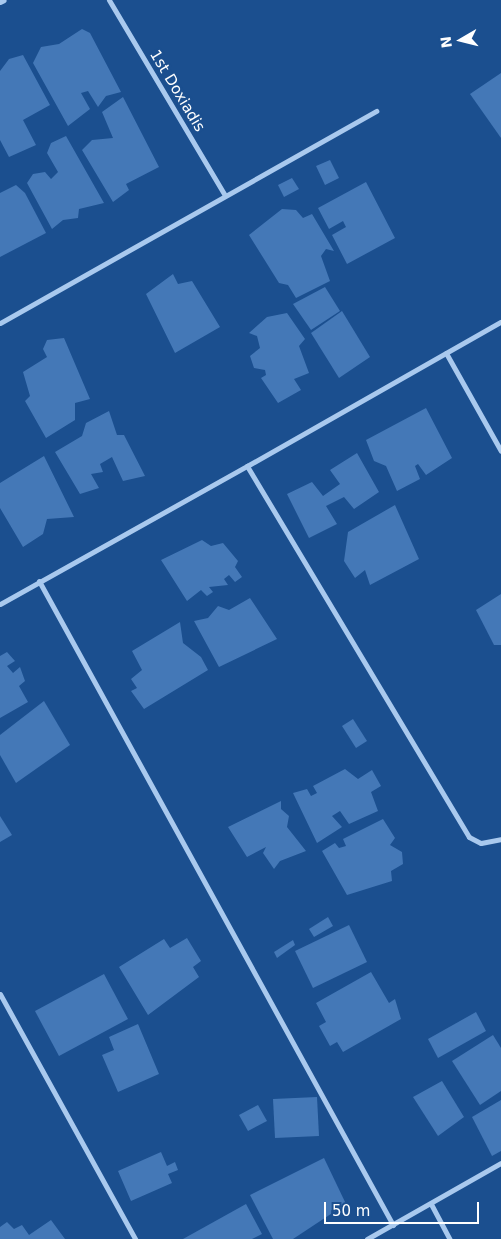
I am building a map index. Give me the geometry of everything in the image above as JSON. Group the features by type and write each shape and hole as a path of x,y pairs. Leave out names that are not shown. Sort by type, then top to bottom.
{"street":[{"path":"0,2 4,0"},
{"name":"1st Doxiadis","path":"109,0 225,195"},
{"path":"0,322 376,111"},
{"path":"0,604 501,322"},
{"path":"446,354 501,451"},
{"path":"247,466 469,837 481,843 501,839"},
{"path":"39,581 393,1225"},
{"path":"0,994 135,1239"},
{"path":"367,1239 501,1163"},
{"path":"431,1204 450,1239"}],"building":[{"path":"82,29 90,33 121,92 106,96 98,107 88,91 81,93 90,109 68,126 33,63 41,47 59,44"},
{"path":"23,55 50,105 23,120 36,145 9,157 0,140 0,71 9,59"},
{"path":"501,73 501,138 470,94"},
{"path":"123,97 159,167 126,184 129,190 113,202 82,150 92,140 113,138 102,112"},
{"path":"66,136 104,203 79,209 78,218 63,220 52,229 27,183 33,174 45,172 51,179 58,172 47,153 51,143"},
{"path":"330,160 339,178 325,185 316,166"},
{"path":"292,178 299,189 284,197 278,185"},
{"path":"366,182 395,238 347,264 332,235 346,227 343,221 329,229 318,208"},
{"path":"16,185 25,193 46,233 0,257 0,193"},
{"path":"282,209 296,210 303,218 312,214 334,251 326,249 321,256 330,281 296,298 288,285 279,283 249,235"},
{"path":"173,274 178,284 192,281 220,327 175,353 146,294"},
{"path":"325,287 340,311 311,330 293,304"},
{"path":"342,311 370,357 339,378 311,333"},
{"path":"287,313 305,339 299,346 309,373 294,379 301,390 278,403 261,378 266,375 265,370 254,368 250,356 260,348 257,336 249,333 267,317"},
{"path":"64,338 90,399 75,403 75,420 46,438 25,401 30,396 23,372 47,357 43,349 47,340"},
{"path":"426,408 452,458 426,475 418,464 415,466 420,479 397,491 386,466 374,461 366,440"},
{"path":"109,411 117,435 124,435 145,476 123,481 112,457 100,464 103,472 91,474 99,488 80,494 55,452 82,436 86,423"},
{"path":"357,453 379,492 354,509 344,497 326,506 337,524 309,538 287,494 312,482 323,496 340,484 330,470"},
{"path":"44,456 74,517 47,519 43,534 23,547 0,508 0,483"},
{"path":"395,505 419,559 370,585 365,570 355,578 344,561 348,532"},
{"path":"202,540 211,546 223,543 238,561 235,567 242,577 235,582 229,575 224,579 228,585 209,587 213,592 207,596 201,590 187,601 161,560"},
{"path":"501,594 501,645 494,645 476,610"},
{"path":"250,598 277,639 219,667 194,621 208,618 218,606 229,610"},
{"path":"180,622 183,643 201,657 208,670 144,709 131,691 137,688 131,679 142,670 132,651"},
{"path":"7,652 15,661 7,666 13,673 20,667 25,681 19,686 28,702 0,718 0,656"},
{"path":"44,701 70,745 16,783 0,755 0,735"},
{"path":"353,719 367,741 356,748 342,726"},
{"path":"345,769 358,779 372,770 381,786 371,792 378,811 349,824 340,811 332,816 342,827 317,843 293,793 307,789 311,796 317,793 313,786"},
{"path":"281,801 281,809 289,816 287,827 306,851 280,861 274,869 263,853 266,847 247,857 228,827"},
{"path":"0,816 12,835 0,842"},
{"path":"383,819 395,838 390,845 402,852 403,864 391,871 392,881 347,895 322,851 335,843 339,848 346,846 343,839"},
{"path":"328,917 333,926 314,937 309,929"},
{"path":"349,925 367,962 313,988 295,951"},
{"path":"187,938 201,961 193,967 199,977 148,1015 119,967 164,939 170,948"},
{"path":"293,940 295,945 277,958 274,952"},
{"path":"371,972 389,1003 395,999 401,1019 343,1052 337,1042 330,1046 319,1026 326,1022 316,1003"},
{"path":"104,974 128,1019 59,1056 35,1011"},
{"path":"476,1012 486,1031 438,1058 428,1039"},
{"path":"138,1024 159,1074 118,1092 102,1055 114,1050 109,1037"},
{"path":"493,1035 501,1048 501,1091 480,1105 452,1061"},
{"path":"442,1081 464,1117 438,1136 413,1097"},
{"path":"317,1097 319,1136 275,1138 273,1099"},
{"path":"501,1100 501,1151 492,1156 472,1117"},
{"path":"258,1105 267,1121 248,1131 239,1115"},
{"path":"161,1152 167,1166 175,1162 178,1170 168,1174 172,1183 131,1201 118,1171"},
{"path":"324,1158 346,1204 293,1239 273,1239 250,1195"},
{"path":"246,1204 262,1234 252,1239 183,1239"},
{"path":"51,1220 65,1239 0,1239 0,1227 7,1222 14,1229 22,1225 29,1235"}]}
